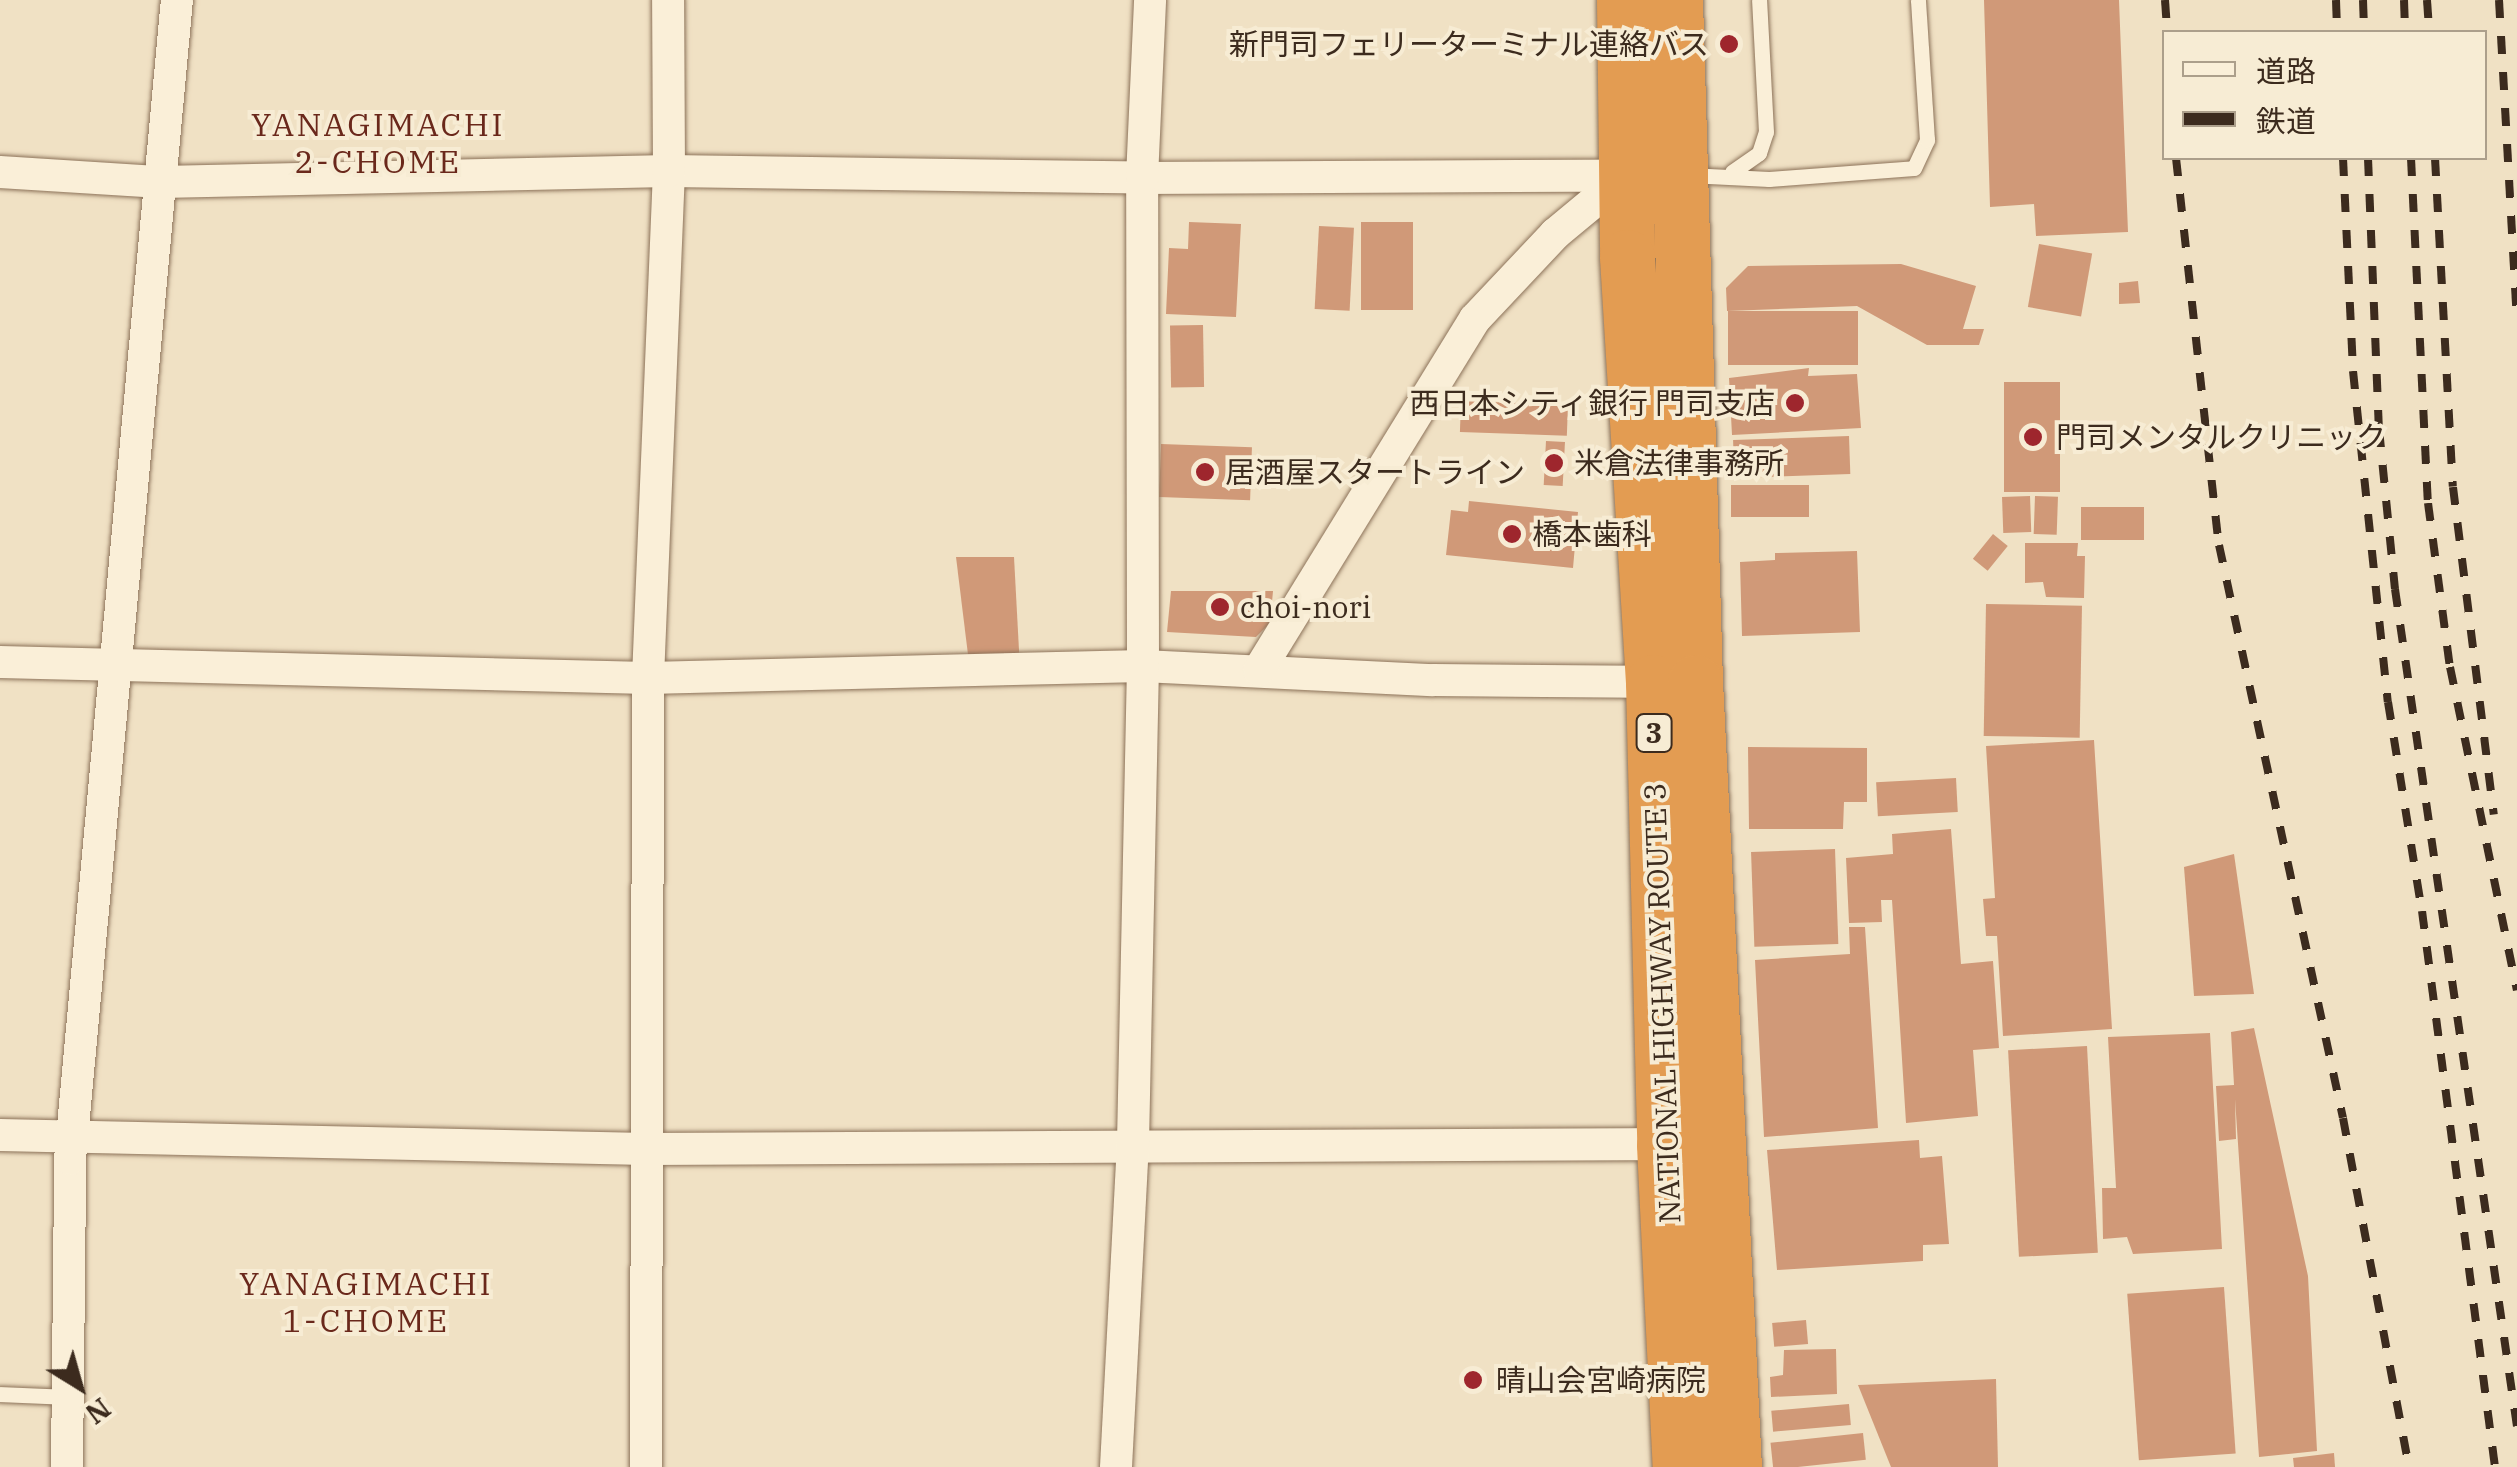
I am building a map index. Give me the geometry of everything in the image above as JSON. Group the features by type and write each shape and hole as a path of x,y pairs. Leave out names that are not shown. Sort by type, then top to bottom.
{"highway":[{"name":"NATIONAL HIGHWAY ROUTE 3","path":"1624,0 1678,174"},
{"name":"NATIONAL HIGHWAY ROUTE 3","path":"1675,0 1678,174 1674,682 1664,1145 1680,1467"},
{"name":"NATIONAL HIGHWAY ROUTE 3","path":"1674,682 1718,1142 1734,1467"}],"street":[{"path":"67,1467 72,1141 119,666 177,0"},
{"path":"646,1467 648,678 669,170 668,0"},
{"path":"1116,1467 1133,1143 1143,666 1142,178 1150,0"},
{"path":"0,172 161,182 669,170 1142,178 1678,174"},
{"path":"1260,670 1476,318 1555,234 1678,174"},
{"path":"0,662 648,678 1143,666 1433,680 1674,682"},
{"path":"0,1135 72,1141 647,1148 1718,1142"}],"lane":[{"path":"1678,174 1759,152 1766,132 1759,0"},
{"path":"1678,174 1768,180 1914,168 1926,140 1918,0"},
{"path":"0,1394 68,1397"}],"building":[{"path":"1984,0 2119,0 2128,232 2036,236 2034,204 1990,207"},
{"path":"1189,222 1241,224 1236,317 1166,314 1169,248 1188,249"},
{"path":"1361,222 1413,222 1413,310 1361,310"},
{"path":"1319,226 1354,228 1350,311 1315,309"},
{"path":"2039,244 2092,253 2081,316 2028,307"},
{"path":"1901,264 1976,286 1963,329 1984,329 1979,345 1927,345 1857,306 1727,311 1726,288 1748,266"},
{"path":"2138,281 2140,303 2119,304 2119,283"},
{"path":"1728,311 1858,311 1858,365 1728,365"},
{"path":"1203,325 1204,387 1171,388 1170,326"},
{"name":"西日本シティ銀行 門司支店","path":"1809,368 1808,376 1857,374 1861,428 1732,435 1729,378"},
{"name":"門司メンタルクリニック","path":"2004,382 2060,382 2060,492 2004,492"},
{"path":"1461,401 1568,405 1567,436 1460,432"},
{"path":"1849,436 1850,474 1734,478 1733,440"},
{"name":"米倉法律事務所","path":"1546,441 1565,442 1563,486 1544,485"},
{"name":"居酒屋スタートライン","path":"1161,444 1252,447 1250,500 1159,497"},
{"path":"1731,485 1809,485 1809,517 1731,517"},
{"path":"2030,496 2031,532 2003,533 2002,497"},
{"path":"2035,496 2058,497 2057,535 2034,534"},
{"name":"橋本歯科","path":"1469,501 1578,512 1573,568 1446,555 1451,510 1468,512"},
{"path":"2081,507 2144,507 2144,540 2081,540"},
{"path":"1993,534 2008,546 1988,571 1973,559"},
{"path":"2025,543 2078,543 2077,556 2085,556 2084,598 2046,597 2043,582 2025,583"},
{"path":"1857,551 1860,632 1742,636 1740,562 1775,560 1775,553"},
{"path":"956,557 1014,557 1020,669 970,671"},
{"name":"choi-nori","path":"1171,591 1273,591 1270,623 1256,637 1167,632"},
{"path":"1986,604 2082,606 2080,738 1984,736"},
{"path":"2094,740 2112,1029 2003,1036 1997,936 1986,936 1983,899 1995,898 1986,746"},
{"path":"1748,747 1867,748 1867,802 1844,802 1843,829 1749,829"},
{"path":"1956,778 1958,812 1878,816 1876,782"},
{"path":"1951,829 1961,964 1993,961 1999,1048 1973,1050 1978,1116 1906,1123 1892,900 1881,900 1882,922 1849,923 1846,858 1893,854 1892,834"},
{"path":"1835,849 1838,944 1754,947 1751,852"},
{"path":"2234,854 2254,994 2194,996 2184,867"},
{"path":"1849,927 1865,927 1878,1128 1764,1137 1755,960 1850,954"},
{"path":"2254,1028 2308,1276 2317,1451 2259,1457 2235,1099 2236,1139 2219,1141 2216,1086 2234,1085 2231,1032"},
{"path":"2210,1033 2222,1249 2133,1254 2127,1237 2103,1239 2102,1188 2116,1188 2108,1037"},
{"path":"2087,1046 2098,1253 2019,1257 2008,1050"},
{"path":"1919,1140 1920,1158 1942,1156 1949,1244 1923,1245 1923,1261 1777,1270 1767,1150"},
{"path":"2224,1287 2236,1454 2139,1460 2127,1294"},
{"path":"1806,1320 1808,1344 1774,1347 1772,1323"},
{"path":"1836,1349 1837,1394 1771,1397 1770,1377 1783,1375 1784,1350"},
{"path":"1996,1379 1998,1467 1891,1467 1858,1385"},
{"path":"1849,1404 1851,1425 1773,1432 1771,1411"},
{"path":"1863,1433 1866,1460 1773,1467 1771,1443"},
{"path":"2334,1453 2335,1467 2294,1467 2293,1458"}],"railway":[{"path":"2165,0 2167,30"},
{"path":"2336,0 2337,30"},
{"path":"2363,0 2364,30"},
{"path":"2404,0 2405,30"},
{"path":"2427,0 2429,30"},
{"path":"2499,0 2517,324"},
{"path":"2176,160 2219,545 2343,1118 2409,1467"},
{"path":"2343,160 2353,371 2388,702 2422,911 2495,1467"},
{"path":"2368,160 2379,429 2395,589 2517,1426"},
{"path":"2411,160 2428,503 2450,667 2517,990"},
{"path":"2435,160 2453,487 2494,814"}],"place":[{"name":"新門司フェリーターミナル連絡バス","path":"1729,44"},
{"name":"西日本シティ銀行 門司支店","path":"1795,403"},
{"name":"門司メンタルクリニック","path":"2033,437"},
{"name":"米倉法律事務所","path":"1554,463"},
{"name":"居酒屋スタートライン","path":"1205,472"},
{"name":"橋本歯科","path":"1512,534"},
{"name":"choi-nori","path":"1220,607"},
{"name":"晴山会宮崎病院","path":"1473,1380"}],"district":[{"name":"YANAGIMACHI 2-CHOME","path":"378,144"},
{"name":"YANAGIMACHI 1-CHOME","path":"366,1302"}]}
